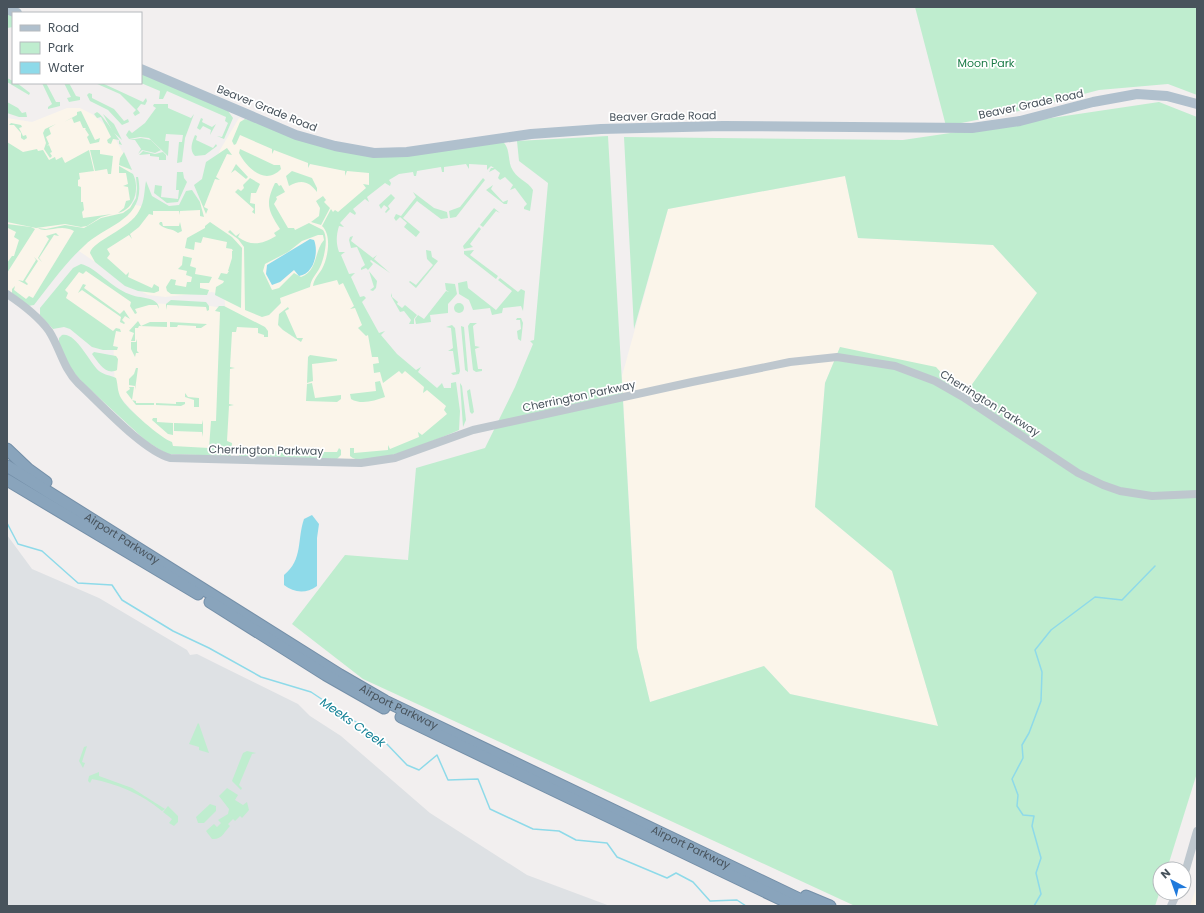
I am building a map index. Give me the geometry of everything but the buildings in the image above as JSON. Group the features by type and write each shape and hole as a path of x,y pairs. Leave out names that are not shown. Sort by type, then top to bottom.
{"highway":[{"path":"7,448 34,473 107,529"},
{"name":"Airport Parkway","path":"7,466 340,675 385,701 727,863 814,906"},
{"name":"Airport Parkway","path":"7,474 326,675 371,701 795,906"},
{"path":"7,480 198,594"},
{"path":"727,863 830,906"}],"main road":[{"name":"Beaver Grade Road","path":"142,69 296,135 335,146 374,153 407,152 531,134 601,129 723,126 972,128 1020,121 1093,102 1137,94 1167,96 1197,104"}],"street":[{"name":"Cherrington Parkway","path":"7,294 45,326 52,336 68,371 78,383 145,445 160,455 170,458 353,463 381,461 395,458 473,430 778,364 837,358 895,366 935,381 963,397 1078,473 1103,485 1120,491 1152,496 1197,494"},
{"path":"1188,861 1197,831"}],"shaded area":[{"path":"67,108 80,108 92,114 109,128 125,156 134,182 131,204 145,207 198,206 220,150 239,118 335,157 386,169 333,219 332,255 372,331 456,411 422,443 365,462 338,458 222,455 226,313 224,295 212,292 165,297 148,295 126,283 76,249 31,305 7,292 7,118 32,122"},
{"path":"845,176 858,238 993,245 1038,294 963,397 840,347 825,383 815,507 892,571 938,726 790,694 764,666 650,702 637,648 622,376 668,209"},
{"path":"83,266 138,303 205,305 222,308 215,449 172,448 139,418 115,392 113,333 59,296"},
{"path":"7,535 32,569 99,598 187,650 190,655 197,654 298,704 310,716 341,736 430,813 527,875 610,906 7,906"},
{"path":"1197,885 1197,906 1190,906"}],"green space":[{"name":"Moon Park","path":"915,7 1197,7 1197,95 1168,84 1099,90 1007,114 946,126"},
{"path":"7,13 12,15 12,27 7,28"},
{"path":"142,73 228,111 233,118 224,139 217,136 222,137 228,123 225,121 226,117 167,91 163,99 159,99 160,91 142,83"},
{"path":"7,78 12,80 12,84 18,84 30,93 29,95 7,82"},
{"path":"42,84 47,84 56,102 60,102 60,106 48,109 48,107 52,104"},
{"path":"64,84 70,84 76,96 80,97 80,100 69,102 67,98 71,97"},
{"path":"97,84 104,84 143,102 146,98 147,101 145,105 141,104 137,109 140,113 135,116 133,113 136,110 120,94"},
{"path":"89,93 92,94 92,98 114,109 124,121 128,119 129,122 122,125 108,110 90,101 87,95"},
{"path":"7,102 18,108 22,113 26,112 27,117 19,117 7,113"},
{"path":"1159,102 1197,117 1197,773 1170,861 1152,861 1152,901 1157,901 1155,906 855,906 363,679 292,624 345,555 408,560 416,468 485,448 515,387 533,344 530,341 534,340 548,183 519,161 517,141 608,136 637,648 650,702 764,666 790,694 938,726 892,571 815,507 825,383 840,347 936,367 963,397 1037,293 993,245 858,238 845,176 668,209 634,329 624,137 903,140"},
{"path":"154,104 168,104 168,108 191,118 194,114 185,138 182,162 177,163 179,142 182,142 183,135 166,134 165,141 169,141 168,156 149,138 140,137 129,139 126,135 129,130 132,133 145,123 156,108 153,106"},
{"path":"81,111 95,140 100,138 99,142 90,144 87,137 89,135 85,129 86,128 83,128 80,121 74,123 72,118 64,122 77,115 77,112"},
{"path":"97,112 107,123 119,140 113,139 111,144 108,143 107,140 111,137 101,117 97,118 94,114"},
{"path":"103,114 114,124 122,140 113,132"},
{"path":"201,118 203,119 202,122 212,127 216,124 210,135 211,130 203,126 200,130 197,128"},
{"path":"245,119 351,153 503,142 505,144 513,171 533,190 530,211 524,209 527,204 515,188 510,190 513,185 505,177 500,180 498,178 500,173 495,169 489,172 491,168 494,168 491,166 487,170 487,165 469,164 469,169 466,164 444,167 444,172 442,172 441,167 417,171 416,176 414,176 413,172 399,174 389,180 391,183 390,186 385,183 367,197 369,202 365,199 353,209 356,213 355,215 350,212 340,223 344,227 339,226 337,233 339,252 345,252 341,255 349,274 355,273 351,277 360,297 364,296 366,298 362,302 379,333 385,331 381,335 397,354 416,370 421,367 418,372 437,388 442,383 444,388 451,388 451,383 456,382 460,411 459,430 403,452 371,459 358,460 350,456 350,448 354,448 354,453 388,450 388,445 390,449 419,437 418,432 422,435 447,414 444,410 446,406 427,390 423,393 424,387 405,371 402,374 399,371 383,383 380,372 374,373 373,364 379,363 378,357 372,357 368,335 366,336 358,328 362,325 355,308 350,309 354,306 343,283 339,285 337,280 313,286 315,279 324,264 328,247 327,235 322,226 331,209 333,212 335,210 338,212 366,188 363,184 369,185 369,173 347,171 345,176 345,171 310,164 308,168 308,163 274,150 272,154 272,149 240,135 236,144 234,145 232,141 240,122"},
{"path":"11,123 21,125 22,127 19,128 23,136 26,135 27,138 24,140 21,138 21,133 14,125 9,125"},
{"path":"56,124 49,128 51,134 46,137 49,144 47,146 49,145 52,152 50,153 52,156 50,158 44,149 46,143 43,133 45,129"},
{"path":"195,135 197,136 196,140 213,148 216,144 217,146 205,155 195,156 192,151 192,143"},
{"path":"141,138 151,140 161,150 155,153 142,150 138,154 141,149 135,140 129,140"},
{"path":"7,142 23,152 37,149 38,151 43,150 49,160 55,157 56,160 62,157 65,163 89,150 94,171 79,173 80,179 78,180 78,186 81,187 81,202 83,202 83,218 112,214 101,217 87,226 81,227 65,224 36,228 7,222"},
{"path":"227,148 232,155 227,154 216,177 220,180 215,179 204,207 208,209 206,214 194,185 202,179 206,162"},
{"path":"240,149 274,165 280,165 281,169 275,174 269,176 257,173 242,159 239,153"},
{"path":"90,150 100,150 100,154 113,156 111,174 108,174 107,169 95,171"},
{"path":"143,151 155,154 163,152 166,155 166,160 159,160 159,157 150,156 150,154 139,155"},
{"path":"124,152 132,170 119,165 120,158"},
{"path":"236,164 248,177 246,179 235,170 231,173"},
{"path":"119,166 133,174 136,191 132,203 124,211 118,213 124,208 126,201 130,200 128,187 123,186 128,184 126,173 119,173"},
{"path":"292,171 312,178 317,188 317,192 311,185 304,182 297,182 289,186 286,176"},
{"path":"177,172 183,172 184,178 187,182 178,202 167,203 154,193 155,185 162,186 161,197 178,199 179,190 176,190"},
{"path":"136,177 138,177 139,191 137,203 131,212 114,226 93,238 84,246 58,274 34,305 28,306 12,293 12,289 15,286 14,290 26,299 29,296 33,298 74,231 64,228 42,230 38,228 46,229 65,225 84,228 101,218 123,213 130,208 136,198"},
{"path":"250,178 260,184 256,193 251,193 250,203 255,204 255,214 252,212 254,209 235,192 238,189 241,191 244,188 243,185"},
{"path":"483,178 485,180 456,217 450,218 449,211 460,207"},
{"path":"146,181 152,196 169,206 179,205 186,191 192,190 200,202 204,217 200,216 200,210 180,211 180,215 179,211 153,211 153,215 149,214 139,227 130,234 132,239 129,235 107,249 110,254 107,258 126,275 129,272 128,277 152,288 154,284 159,287 159,291 154,293 138,291 125,286 95,262 90,253 92,248 128,223 139,211 144,196"},
{"path":"275,183 277,183 279,186 281,185 285,192 276,197 277,199 274,204 288,228 294,228 295,230 309,223 323,230 326,243 322,263 310,287 280,298 281,303 269,315 262,317 245,310 244,247 238,239 228,232 230,230 236,236 240,233 238,237 252,243 266,241 276,236 274,233 280,229 269,207 272,190","holes":["318,235 323,235 324,240 310,270 301,277 294,273 279,288 272,290 263,271 265,264 288,252 302,241"]},
{"path":"493,185 491,189 503,202 508,200 507,204 504,204 486,190"},
{"path":"413,192 434,208 447,212 448,218 441,219 417,201 403,218 420,232 416,237 404,227 407,223 400,217 396,221 394,218 396,214 401,216 416,197"},
{"path":"391,194 395,198 388,206 390,209 386,213 385,212 388,208 384,205 381,209 379,205"},
{"path":"323,196 326,200 324,202 330,208 321,225 311,222 319,216 320,208 316,201"},
{"path":"494,208 500,213 496,211 483,227 480,225"},
{"path":"162,222 163,226 179,226 180,222 182,231 178,233 164,227 159,224"},
{"path":"210,222 232,237 242,248 241,308 215,295 216,287 224,281 218,279 221,273 227,274 229,271 232,258 233,251 232,249 226,248 227,242 203,237 201,243 195,242 194,250 185,248 187,238 205,228 205,226"},
{"path":"7,224 31,227 35,229 7,273 7,263 12,256 14,256 19,240 14,237 16,232 8,228"},
{"path":"479,227 481,229 470,244 473,247 464,249 463,246"},
{"path":"56,233 59,236 54,235 39,258 42,262 38,258 49,239 46,236"},
{"path":"353,236 351,241 373,258 377,255 374,259 390,273 371,260 370,261 373,264 368,270 366,268 361,270 361,268 365,265 357,247 351,248 349,240 350,237"},
{"path":"426,250 431,251 432,257 438,261 416,288 409,282 410,281 416,285 433,265 427,259"},
{"path":"474,250 470,255 498,276 496,279 464,254 464,251"},
{"path":"183,256 192,258 190,266 196,268 195,274 212,277 209,283 200,283 200,288 209,290 207,295 171,294 167,291 166,287 171,279 176,280 175,285 186,287 187,282 191,282 192,277 186,275 187,271 178,269 182,265"},
{"path":"34,257 38,261 25,281 28,284 27,285 18,280 23,281 36,260"},
{"path":"81,264 92,269 123,291 133,296 148,298 156,302 158,305 159,309 157,305 149,305 135,309 137,313 135,314 130,306 131,302 86,271 83,274 79,272 65,290 68,293 66,298 113,331 116,328 120,329 121,332 116,331 113,346 118,347 117,350 103,350 92,347 70,329 64,327 53,329 40,315 40,308 73,268"},
{"path":"369,271 377,281 376,288 373,291 370,290 374,287"},
{"path":"500,278 518,292 521,289 525,291 523,311 521,306 503,308 502,313 492,315 490,308 473,310 469,300 459,294 458,283 467,281 468,288 496,310 512,291 498,280"},
{"path":"445,283 455,284 457,294 448,304 448,313 430,315 431,322 416,324 415,319 418,315 424,319 446,291 449,292 446,290"},
{"path":"83,284 86,285 84,288 120,314 124,310 130,319 125,316 122,320 125,323 120,322 121,317 82,290 78,293"},
{"path":"392,293 392,297 398,302 397,304 402,308 405,305 417,315 414,319 414,324 409,324 411,320 404,311 400,312 391,296"},
{"path":"171,300 206,302 209,306 209,310 207,311 206,307 167,305 166,310 166,304"},
{"path":"457,303 461,303 463,304 463,312 457,313 454,310 454,306"},
{"path":"219,306 224,306 265,327 268,331 268,337 264,337 264,335 258,333 258,328 237,327 236,332 232,332 230,367 235,368 230,369 229,404 234,405 229,406 227,441 232,443 231,456 167,454 146,441 82,382 70,368 59,344 59,338 62,335 67,335 72,338 82,348 99,371 116,378 118,390 124,403 153,429 172,442 173,446 209,448 211,421 216,421 220,312 215,311"},
{"path":"288,307 289,309 285,311 297,338 303,338 301,342 278,325 279,314"},
{"path":"517,318 521,318 523,323 521,341 518,339 517,331 521,329 520,320 516,320"},
{"path":"138,321 141,326 150,322 167,322 167,327 139,326 138,328 135,328 135,341 131,341 134,333 129,331"},
{"path":"170,322 207,324 201,328 196,328 196,326 178,325 177,327 170,327"},
{"path":"470,323 477,323 473,326 475,346 480,347 475,349 478,369 482,369 482,371 476,372 473,370 468,326"},
{"path":"452,325 455,328 460,371 459,374 453,375 451,373 456,372 453,351 448,351 453,348 451,328 446,327"},
{"path":"461,326 464,327 468,372 465,370"},
{"path":"137,339 137,351 139,353 136,353 135,357 131,349 131,342 136,342"},
{"path":"94,352 116,356 118,359 117,370 106,370 92,354"},
{"path":"310,355 337,359 337,361 312,364 313,381 307,383 308,357"},
{"path":"136,368 138,368 135,390 135,386 129,385 129,379 134,374"},
{"path":"380,381 385,397 363,402 351,399 350,394 376,391 375,382"},
{"path":"312,383 315,398 341,395 341,399 337,402 306,401 307,384"},
{"path":"460,383 462,386 466,420 463,427"},
{"path":"129,387 134,387 132,400 126,392 130,389"},
{"path":"470,389 474,412 472,414 470,412 467,391"},
{"path":"185,393 188,397 199,398 199,407 194,407 194,400 185,397"},
{"path":"132,400 136,401 136,403 154,403 154,405 136,405"},
{"path":"176,402 185,402 185,404 181,406 156,405 156,403 176,404"},
{"path":"153,418 157,418 157,422 173,423 173,435 168,434 152,420"},
{"path":"203,420 203,437 202,432 174,431 174,423 202,424"},
{"path":"239,445 241,450 270,451 272,446 273,451 303,452 304,447 305,452 337,452 339,448 341,450 341,455 337,459 239,456"},
{"path":"198,723 209,753 199,750 199,747 189,744"},
{"path":"87,746 82,762 85,763 83,768 79,761 84,747"},
{"path":"247,751 256,753 252,754 239,785 242,788 241,790 232,781 243,753"},
{"path":"99,772 99,776 132,788 165,809 162,811 129,790 92,779 90,783 88,781 89,776"},
{"path":"227,788 238,795 235,800 243,805 247,802 249,810 242,818 240,816 235,821 233,819 228,824 230,826 221,837 212,839 206,831 214,824 217,827 221,823 218,820 228,814 229,809 219,796"},
{"path":"210,804 216,806 216,811 204,823 198,823 196,817"},
{"path":"168,806 178,816 178,822 174,826 169,823 172,819 163,812"}],"water":[{"path":"310,239 314,240 316,250 312,267 304,274 299,276 294,270 280,282 272,285 266,274 267,265"},
{"path":"312,515 319,524 317,538 317,586 313,589 300,592 292,590 284,585 284,575 290,569 297,556 304,519"}],"waterway":[{"name":"Meeks Creek","path":"7,523 18,544 42,551 78,583 112,585 122,600 173,631 209,648 261,677 311,692 383,740 407,765 419,770 437,755 448,780 478,779 490,809 533,829 559,831 576,840 607,843 617,857 667,878 676,873 693,882 710,901 737,900 746,906"},
{"path":"1034,906 1041,894 1036,873 1041,858 1032,826 1034,816 1023,815 1017,806 1018,795 1012,779 1023,758 1022,745 1029,733 1041,701 1042,672 1035,650 1051,630 1095,597 1122,600 1155,566"}]}
